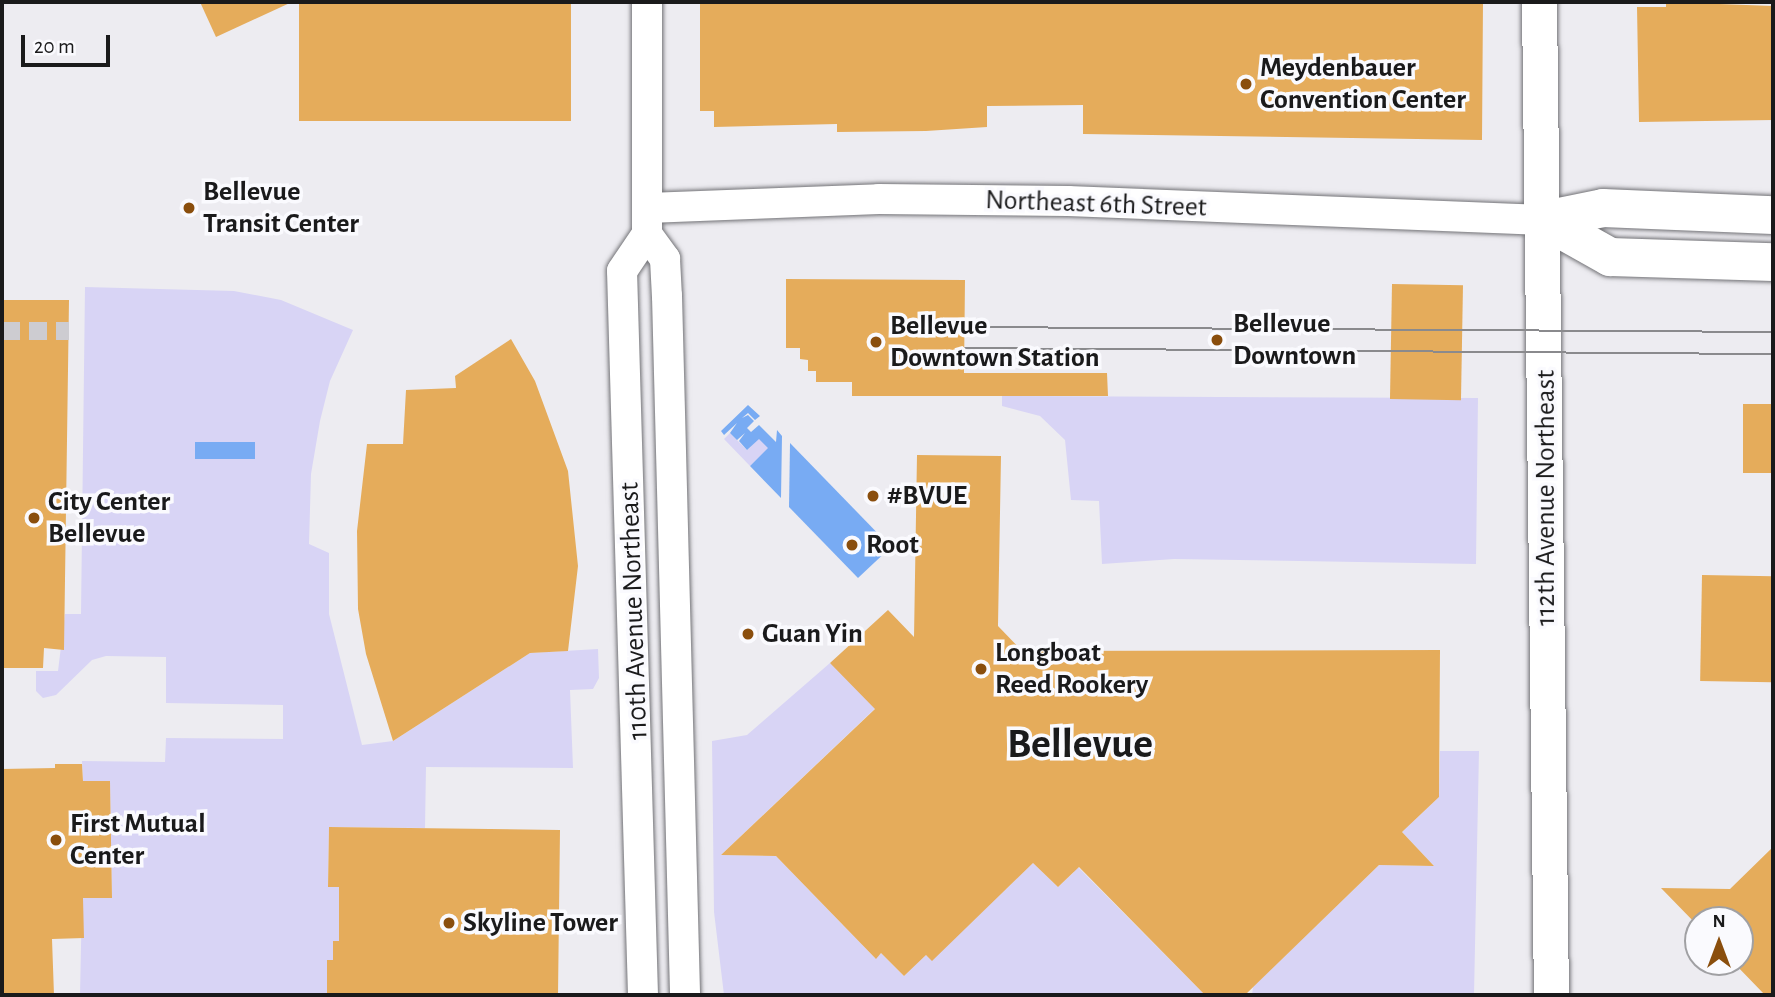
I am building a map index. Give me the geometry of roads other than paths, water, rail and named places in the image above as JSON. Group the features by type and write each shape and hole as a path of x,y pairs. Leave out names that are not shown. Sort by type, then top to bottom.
{"highway":[{"path":"1544,220 1603,208 1773,215"},
{"path":"1544,220 1610,257 1773,262"}],"main road":[{"name":"112th Avenue Northeast","path":"1539,2 1544,220 1551,995"}],"street":[{"path":"647,2 648,216"},
{"name":"Northeast 6th Street","path":"648,216 865,200 1068,201 1544,220"},
{"name":"110th Avenue Northeast","path":"643,995 636,638 622,271 648,216"},
{"name":"110th Avenue Northeast","path":"648,216 665,259 685,995"},
{"path":"636,638 655,655 660,704 676,718"}],"water":[{"path":"748,405 760,416 755,420 748,413 742,418 748,415 754,421 747,428 751,432 759,425 776,442 777,430 782,436 781,498 750,466 768,448 759,439 747,450 739,441 745,433 737,440 730,433 737,423 724,435 721,431"},
{"path":"195,442 255,442 255,459 195,459"},
{"path":"790,443 891,547 858,578 789,507"}],"tunnel":[{"path":"2,331 69,331"}],"tram line":[{"path":"965,327 1773,332"},
{"path":"965,348 1773,354"}],"place":[{"name":"Meydenbauer Convention Center","path":"1246,84"},
{"name":"Bellevue Transit Center","path":"189,208"},
{"name":"Bellevue Downtown","path":"1217,340"},
{"name":"Bellevue Downtown Station","path":"876,342"},
{"name":"#BVUE","path":"873,496"},
{"name":"City Center Bellevue","path":"34,518"},
{"name":"Root","path":"852,545"},
{"name":"Guan Yin","path":"748,634"},
{"name":"Longboat Reed Rookery","path":"981,669"},
{"name":"First Mutual Center","path":"56,840"},
{"name":"Skyline Tower","path":"449,923"}],"district":[{"name":"Bellevue","path":"1080,744"}]}
